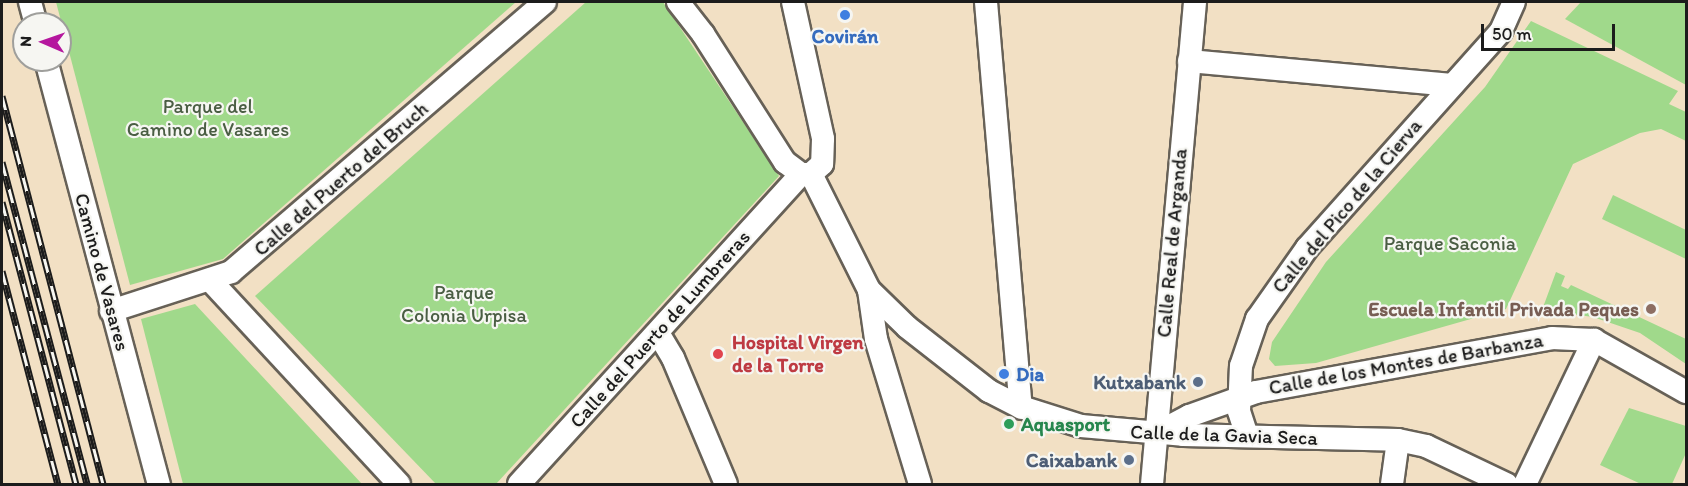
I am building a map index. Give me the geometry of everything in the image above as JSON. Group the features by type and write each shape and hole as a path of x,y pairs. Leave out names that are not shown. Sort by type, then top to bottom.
{"street":[{"name":"Calle del Puerto del Bruch","path":"111,311 210,280 240,265 545,2"},
{"path":"678,2 703,34 785,162 806,174 870,290 876,339 920,484"},
{"name":"Calle del Puerto de Lumbreras","path":"519,484 806,174 822,164 823,139 793,2"},
{"path":"986,2 1021,407"},
{"name":"Calle Real de Arganda","path":"1152,484 1195,2"},
{"name":"Calle del Pico de la Cierva","path":"1247,436 1242,426 1239,397 1244,348 1277,288 1307,248 1501,31 1514,2"},
{"path":"1189,61 1452,85"},
{"name":"Camino de Vasares","path":"49,72 159,484"},
{"path":"210,280 399,484"},
{"name":"Calle de la Gavia Seca","path":"870,290 907,327 989,391 1021,407 1081,426 1157,433 1398,440 1426,446 1506,484"},
{"path":"658,333 673,358 726,484"},
{"name":"Calle de los Montes de Barbanza","path":"1157,433 1181,419 1239,397 1481,348 1552,338 1594,340 1686,392"},
{"path":"1525,484 1594,340"},
{"path":"1392,484 1398,440"}],"green space":[{"name":"Parque del Camino de Vasares","path":"56,2 516,2 223,259 130,285 72,63 72,12 59,12"},
{"name":"Parque Colonia Urpisa","path":"586,2 663,2 779,176 496,484 436,484 255,296"},
{"path":"1581,2 1686,2 1686,85 1565,19"},
{"name":"Parque Saconia","path":"1531,21 1678,91 1669,104 1686,112 1686,141 1661,129 1640,133 1573,164 1506,309 1316,363 1275,366 1269,359 1272,342 1326,262 1485,87"},
{"path":"1613,195 1686,230 1686,259 1602,219"},
{"name":"Parque Saconia","path":"1556,272 1565,276 1561,286 1568,289 1571,285 1686,339 1686,364 1640,333 1593,317 1542,310"},
{"path":"195,304 362,484 183,484 141,319"},
{"path":"1629,408 1686,426 1686,453 1672,484 1641,484 1600,465"}],"railway":[{"path":"2,96 103,484"},
{"path":"2,162 87,484"},
{"path":"2,202 76,484"},
{"path":"2,271 58,484"}],"place":[{"name":"Covirán","path":"845,15"},
{"name":"Escuela Infantil Privada Peques","path":"1651,309"},
{"name":"Hospital Virgen de la Torre","path":"718,354"},
{"name":"Dia","path":"1004,374"},
{"name":"Kutxabank","path":"1198,382"},
{"name":"Aquasport","path":"1009,424"},
{"name":"Caixabank","path":"1129,460"}]}
